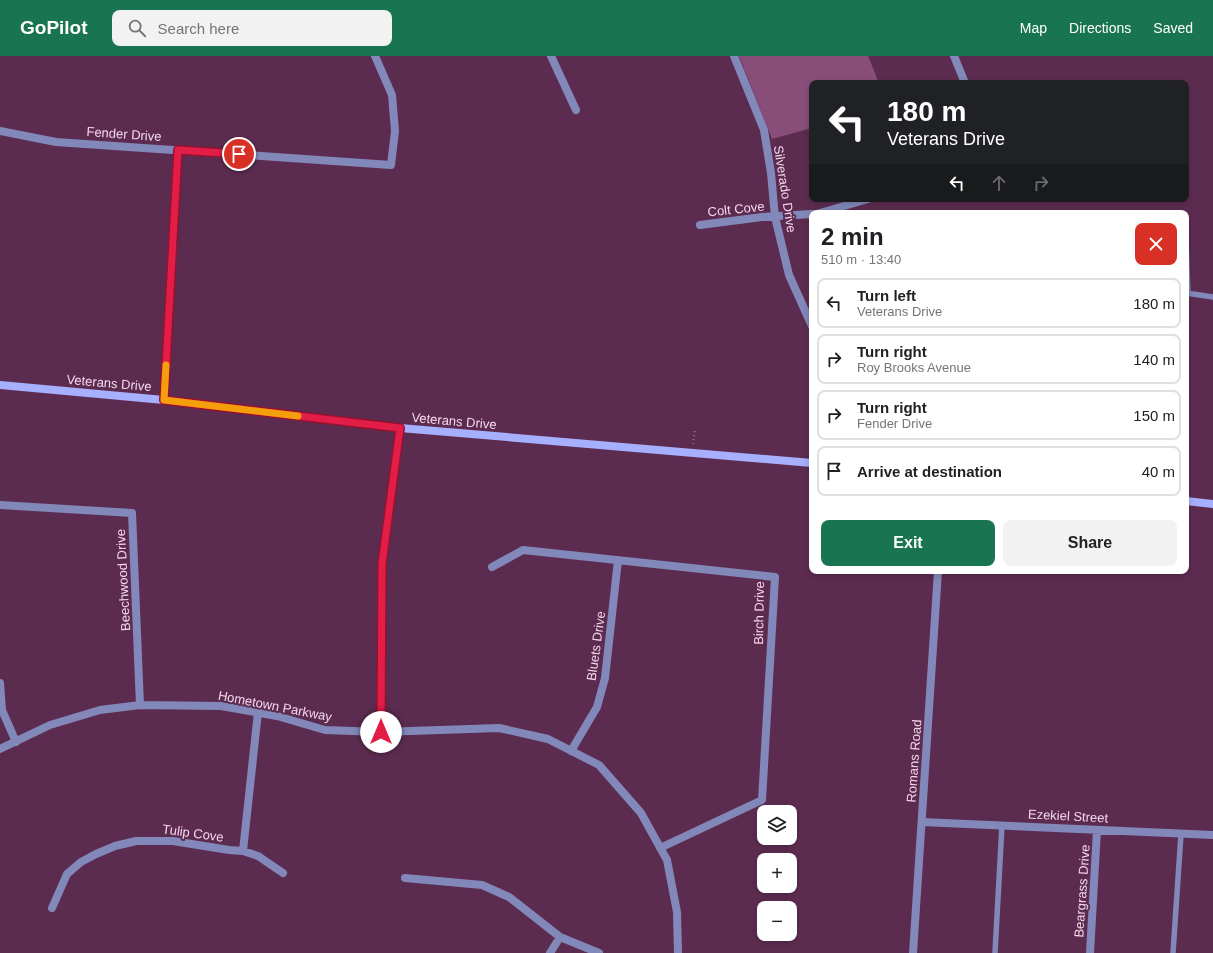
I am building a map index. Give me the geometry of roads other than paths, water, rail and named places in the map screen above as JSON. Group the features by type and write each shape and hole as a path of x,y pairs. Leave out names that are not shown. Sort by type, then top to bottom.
{"main road":[{"name":"Veterans Drive","path":"0,385 164,400 400,428 809,463"},
{"path":"1189,501 1213,504"}],"street":[{"name":"Fender Drive","path":"0,131 56,142 391,165 395,130 392,95 375,56"},
{"path":"551,56 576,110"},
{"name":"Silverado Drive","path":"734,56 764,130 771,173 775,216 789,275 809,319"},
{"path":"954,56 964,80"},
{"path":"164,400 178,150"},
{"path":"830,210 858,202"},
{"name":"Colt Cove","path":"700,225 762,217 809,214"},
{"path":"381,732 382,564 400,428"},
{"name":"Beechwood Drive","path":"0,505 132,514 140,705"},
{"name":"Birch Drive","path":"492,567 523,550 774,577 762,800 660,848"},
{"name":"Bluets Drive","path":"571,751 597,708 606,678 618,560"},
{"name":"Romans Road","path":"913,953 938,574"},
{"path":"0,683 2,710 16,742"},
{"name":"Hometown Parkway","path":"0,749 50,725 100,710 140,705 221,706 277,716 325,730 381,732 499,728 548,739 599,765 641,813 667,860 677,912 678,953"},
{"path":"243,850 258,712"},
{"name":"Ezekiel Street","path":"922,822 1213,835"},
{"name":"Beargrass Drive","path":"1090,953 1097,830"},
{"name":"Tulip Cove","path":"52,908 67,874 81,862 115,846 136,841 173,841 229,850 243,850 258,856 283,873"},
{"path":"405,878 482,885 509,897 560,937 599,953"},
{"path":"550,953 560,937"}],"lane":[{"path":"1189,293 1213,297"},
{"path":"995,953 1002,826"},
{"path":"1173,953 1181,834"}]}
